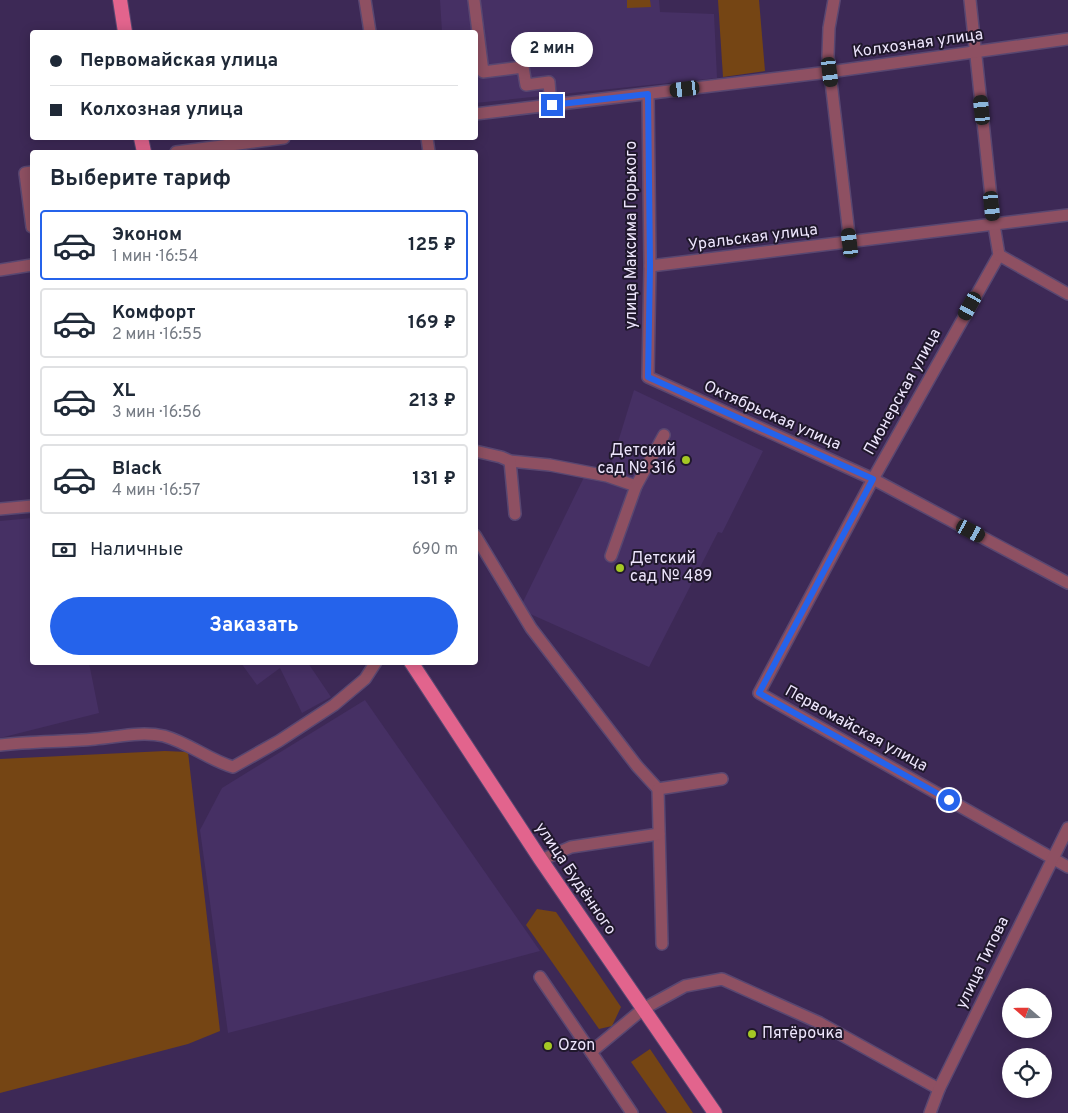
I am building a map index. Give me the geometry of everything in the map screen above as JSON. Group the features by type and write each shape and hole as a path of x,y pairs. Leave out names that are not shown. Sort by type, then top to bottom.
{"main road":[{"path":"120,0 125,30"},
{"name":"улица Будённого","path":"413,665 541,860 715,1113"}],"street":[{"path":"365,0 370,30"},
{"path":"474,0 478,30"},
{"path":"834,0 828,46 850,243"},
{"path":"970,0 994,225 999,255 1068,294"},
{"path":"478,32 483,72 523,68 526,85 549,82 550,95"},
{"name":"Колхозная улица","path":"478,114 830,72 1068,40"},
{"name":"улица Максима Горького","path":"648,94 650,266 648,377"},
{"path":"201,150 252,146 276,140"},
{"path":"29,172 30,190"},
{"name":"Уральская улица","path":"650,266 1068,215"},
{"name":"Пионерская улица","path":"759,693 873,479 999,255"},
{"path":"0,270 30,265"},
{"name":"Октябрьская улица","path":"648,377 873,479 1068,583"},
{"path":"610,556 636,486 664,435"},
{"path":"478,448 510,461 550,465 607,476 636,486"},
{"path":"510,461 515,514"},
{"path":"0,509 30,506"},
{"path":"478,540 532,628 637,766 658,789 662,944"},
{"path":"0,745 95,739 140,733 178,740 220,763 233,767 279,741 334,705 365,679 374,665"},
{"name":"Первомайская улица","path":"759,693 1068,867"},
{"path":"658,789 722,779"},
{"name":"улица Титова","path":"930,1113 938,1089 1068,828"},
{"path":"541,860 571,847 659,834"},
{"path":"540,977 632,1113"},
{"path":"591,1052 643,1009 685,986 722,978 820,1023 938,1089"}],"shaded area":[{"path":"440,0 659,0 660,12 714,14 717,78 478,103 478,30 442,30"},
{"path":"627,0 650,0 651,7 627,8"},
{"path":"718,0 759,0 765,71 723,77"},
{"name":"Детский сад № 489","path":"634,390 763,451 722,533 718,532 649,667 528,613 522,604 587,471 610,468"},
{"path":"30,518 30,665 89,665 99,713 0,738 0,521"},
{"path":"242,665 309,665 331,697 302,713 280,668 257,685"},
{"path":"365,700 540,951 228,1033 200,830 222,788"},
{"path":"165,751 188,752 220,1031 188,1044 0,1093 0,759"},
{"path":"537,909 556,912 621,1007 612,1026 599,1029 526,925"},
{"path":"650,1049 693,1113 667,1113 631,1062"}],"place":[{"name":"Детский сад № 316","path":"686,460"},
{"name":"Детский сад № 489","path":"620,568"},
{"name":"Пятёрочка","path":"752,1034"},
{"name":"Ozon","path":"548,1046"}],"route":[{"path":"552,105 648,94 650,266 648,377 873,479 759,693 949,800"}]}
